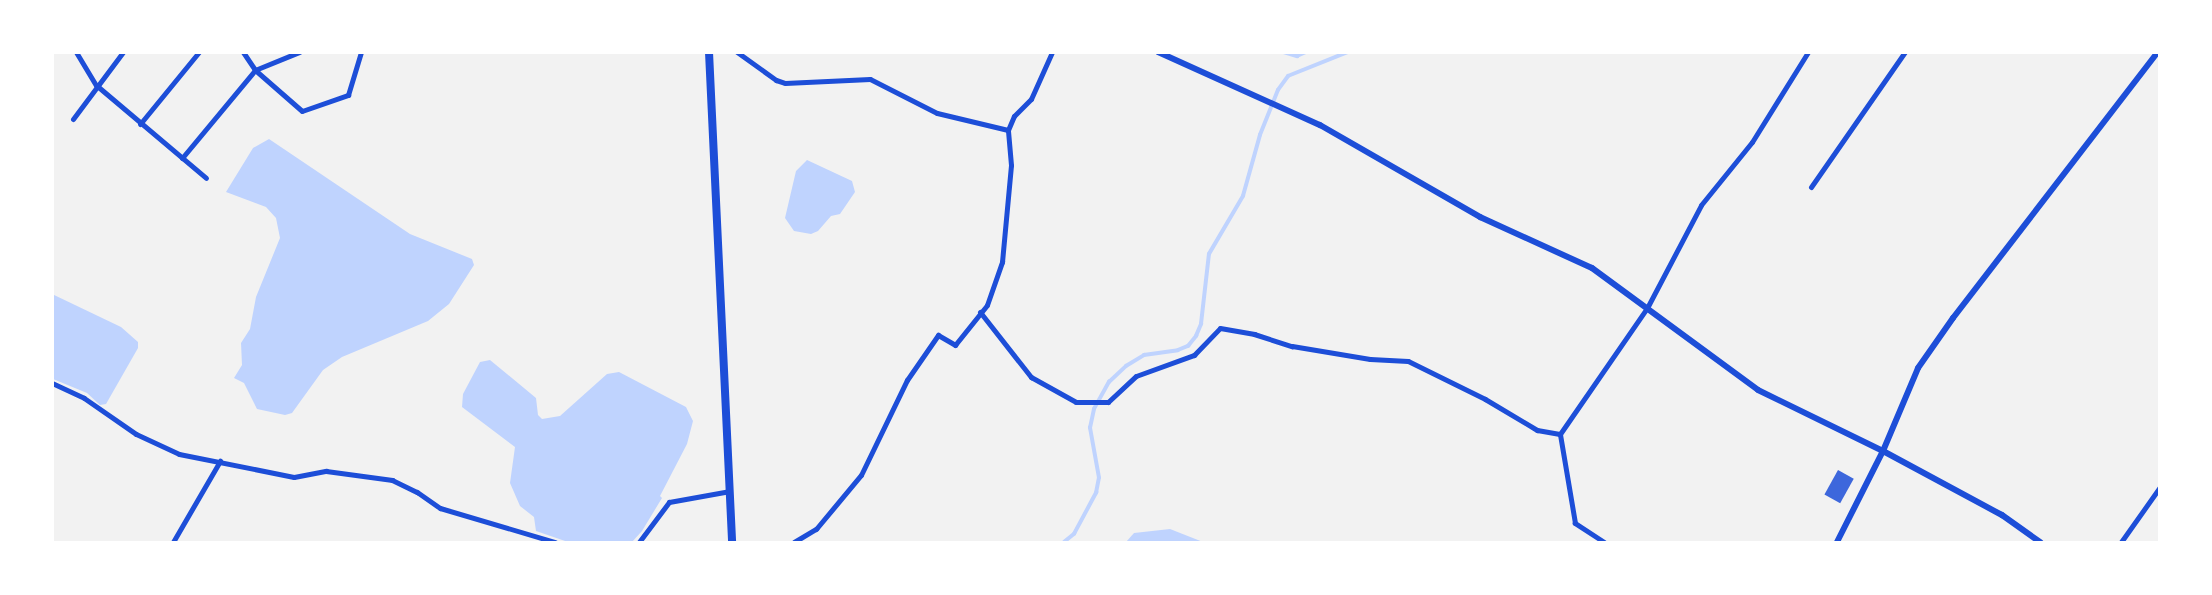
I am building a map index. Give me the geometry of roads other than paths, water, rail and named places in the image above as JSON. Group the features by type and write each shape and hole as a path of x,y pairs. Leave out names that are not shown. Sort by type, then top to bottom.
{"main road":[{"path":"709,52 733,542"}],"street":[{"path":"76,52 96,85 205,178"},
{"path":"73,119 123,52"},
{"path":"140,124 199,52"},
{"path":"243,52 255,70 302,111 348,95 361,52"},
{"path":"182,158 255,70 299,52"},
{"path":"737,52 776,80 785,83 870,79 937,113 1008,130"},
{"path":"794,542 816,529 861,475 907,380 938,335 955,345 987,306 1002,262 1011,166 1008,130 1014,117 1031,99 1052,52"},
{"path":"1158,52 1352,141 1480,217 1592,268 1758,390 1883,451 2002,515 2040,542"},
{"path":"1604,542 1575,523 1560,434 1647,308 1701,205 1752,142 1808,52"},
{"path":"1811,187 1905,52"},
{"path":"1837,542 1883,451 1918,368 2158,52"},
{"path":"980,312 1031,377 1076,402 1103,404 1136,376 1194,355 1220,328 1254,334 1292,346 1370,359 1408,361 1485,399 1537,430 1560,434"},
{"path":"52,383 84,398 136,434 179,454 294,477 326,471 392,480 417,492 440,508 555,542"},
{"path":"173,542 220,461"},
{"path":"2121,542 2160,486"},
{"path":"639,542 669,502 730,491"}],"water":[{"path":"269,139 410,234 472,259 474,265 449,304 428,321 342,357 323,370 292,413 285,415 257,409 244,383 234,378 242,365 241,343 250,329 256,297 280,238 276,218 266,207 226,192 253,148"},
{"path":"807,160 852,181 855,192 840,214 831,216 818,231 811,234 794,231 785,218 796,171"},
{"path":"52,294 121,327 138,342 138,348 106,404 100,405 87,393 53,379"},
{"path":"490,360 536,398 538,415 542,419 560,416 607,374 619,372 686,407 693,421 687,444 660,496 662,498 632,542 568,542 536,531 534,517 520,506 510,483 515,447 462,407 463,394 480,362"},
{"path":"1170,529 1203,542 1126,542 1134,533"}],"waterway":[{"path":"1284,52 1297,56 1306,52"},
{"path":"1064,542 1074,534 1096,493 1099,478 1090,428 1094,409 1109,382 1126,366 1144,355 1178,350 1188,346 1196,336 1201,324 1209,254 1243,196 1260,135 1278,90 1288,76 1348,52"}]}
